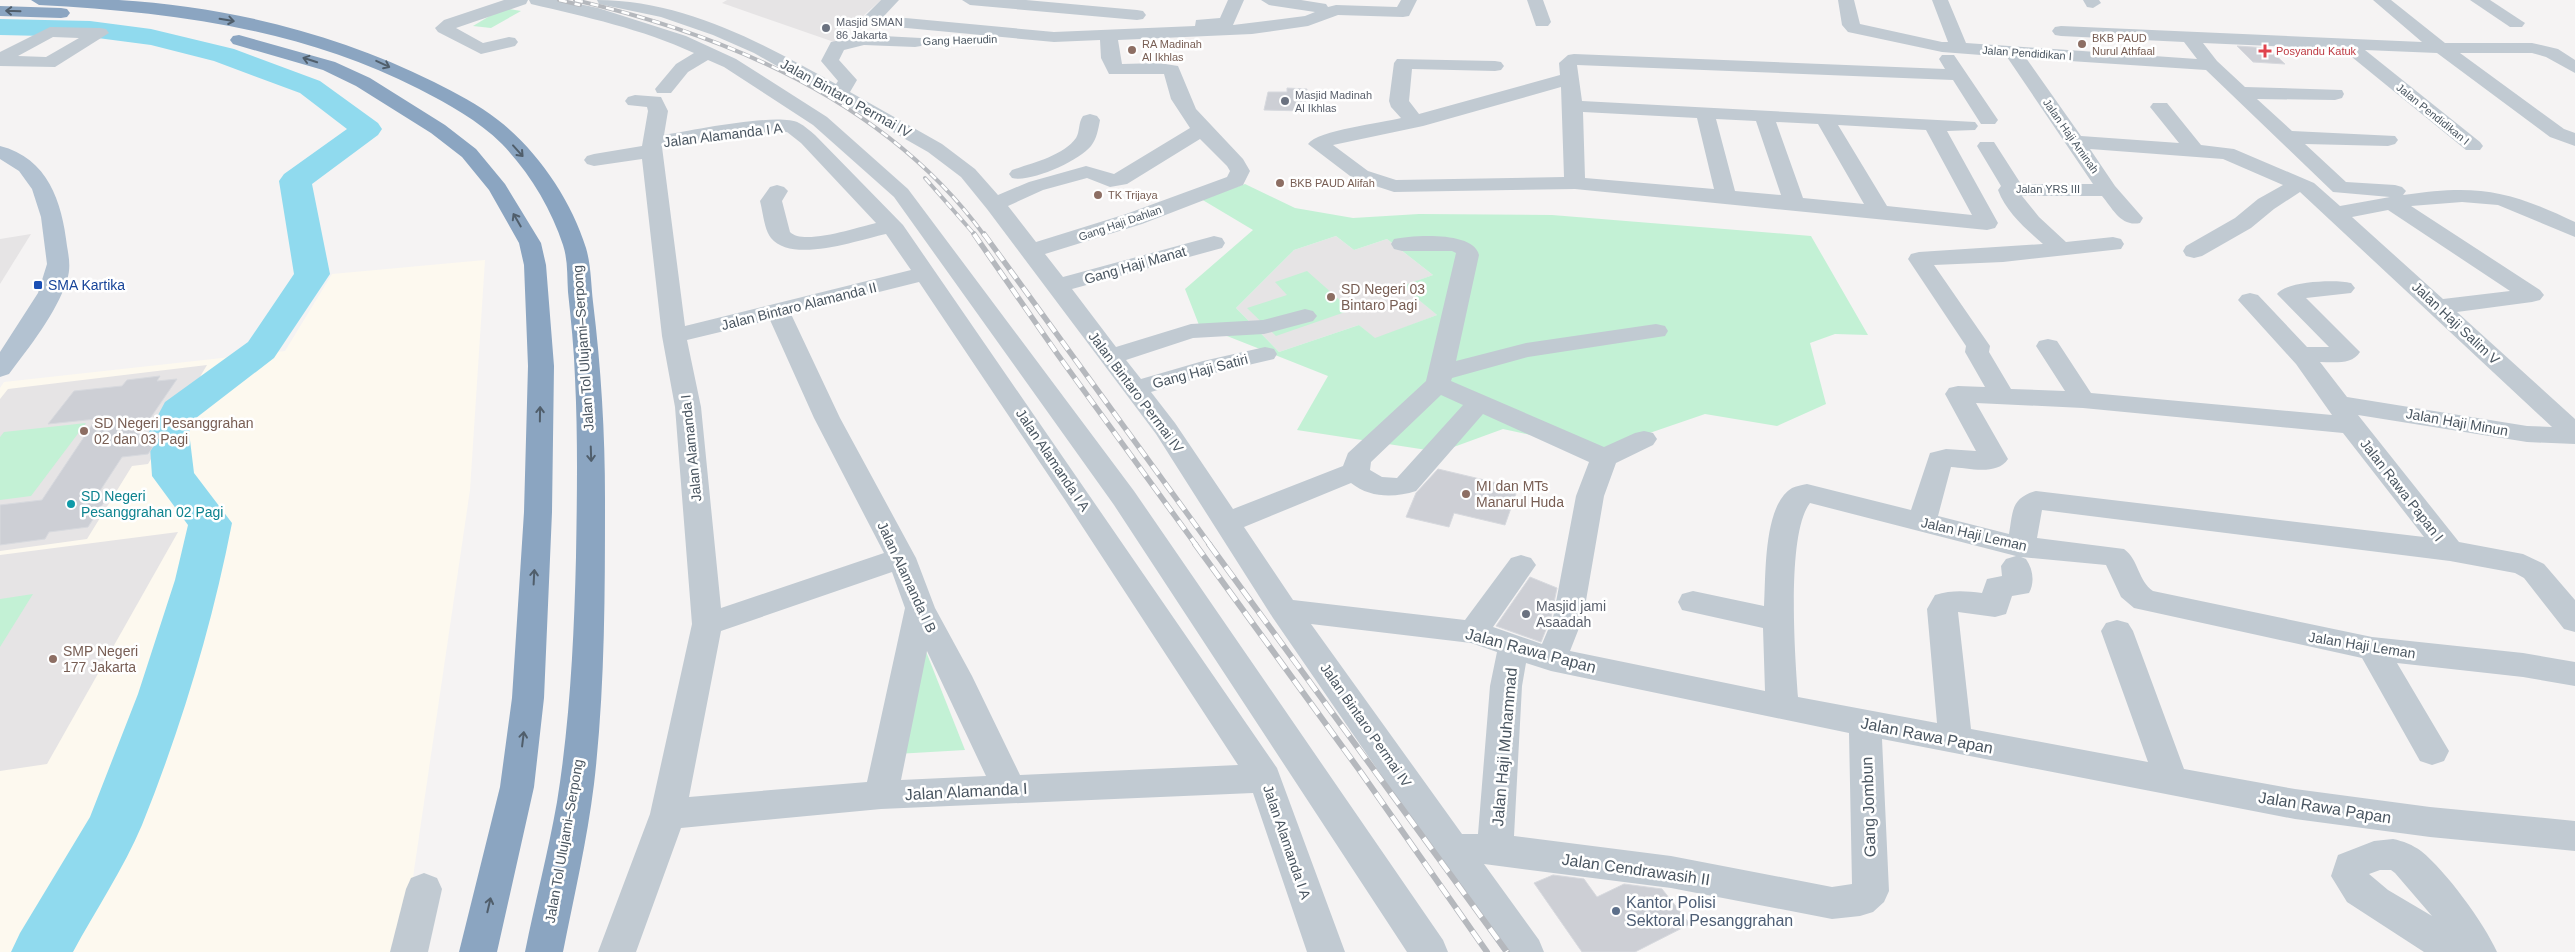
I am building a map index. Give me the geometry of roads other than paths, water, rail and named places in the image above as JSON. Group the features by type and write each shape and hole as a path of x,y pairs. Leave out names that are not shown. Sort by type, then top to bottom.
{"highway":[{"name":"Jalan Tol Ulujami–Serpong","path":"39,0 93,2 260,25 320,40 370,58 422,82 475,112 498,130 532,167 556,202 575,248 585,341 591,457 590,556 586,679 577,781 544,952"},
{"path":"0,11 69,14 194,30 262,45 329,66 363,82 438,129 469,153 498,188 530,243 535,265 541,366 538,512 528,689 517,787 478,952"}],"main road":[{"path":"0,152 16,156 46,193 55,224 58,270 43,305 0,369"}],"street":[{"path":"509,42 481,49 444,28 450,24 520,0"},
{"path":"537,0 610,17 680,40 730,63 820,121 901,194 1124,498 1429,952"},
{"name":"Jalan Bintaro Permai IV","path":"605,0 675,7 719,31 760,49 840,94 935,148 968,173 988,195 1166,428 1284,610 1525,952"},
{"path":"891,0 870,20 1054,37 1229,31 1288,26 1308,21 1336,10 1404,12 1409,0"},
{"path":"970,0 1015,2 1137,15"},
{"path":"988,195 1036,186 1086,172 1093,172 1110,182 1120,180 1202,128 1190,119 1175,90 1172,70 1115,70 1110,58 1116,35 1137,15 1149,0"},
{"path":"1179,23 1223,23 1227,21 1236,0"},
{"path":"1269,0 1320,8"},
{"path":"1535,0 1542,22"},
{"name":"Jalan Pendidikan I","path":"1846,0 1851,25 1870,33 1950,48 2211,64"},
{"path":"1940,0 1956,74 1988,120"},
{"path":"2381,0 2441,48 2557,133 2575,140"},
{"path":"2478,0 2516,23"},
{"path":"987,31 1015,2"},
{"path":"2061,31 2441,48 2532,48 2552,53 2575,68"},
{"name":"Gang Haerudin","path":"840,94 848,80 830,61 837,46 854,41 952,42 1054,37"},
{"path":"2190,38 2211,64 2340,188 2394,198 2455,196 2499,199 2515,203 2575,230"},
{"name":"Jalan Pendidikan I","path":"2347,44 2473,146"},
{"path":"664,90 682,68 708,52"},
{"name":"Jalan Haji Aminah","path":"2013,52 2108,190 2132,218"},
{"path":"1575,183 1573,106 1568,62 1578,59 1956,74"},
{"path":"1416,122 1401,107 1399,102 1403,63 1495,66"},
{"path":"1570,78 1505,100 1416,122 1331,139 1318,144 1361,175 1394,186 1575,183 1988,222 1933,124"},
{"path":"2240,93 2335,94"},
{"name":"Jalan Alamanda I","path":"617,952 668,814 707,624 688,407 674,336 651,147 657,106 654,101 635,101"},
{"path":"1573,106 1968,126"},
{"path":"2160,107 2194,148"},
{"path":"1705,112 1726,196"},
{"path":"1764,115 1794,203"},
{"path":"1824,118 1880,213"},
{"path":"988,195 1073,152 1087,137 1090,120"},
{"name":"Jalan Alamanda I A","path":"651,147 736,130 782,126 792,127 808,139 891,226 1081,501 1265,778 1326,952"},
{"name":"Gang Haji Dahlan","path":"1031,252 1134,219 1236,172 1202,128"},
{"path":"2284,136 2388,140"},
{"name":"Jalan Haji Salim V","path":"2076,142 2194,148 2232,154 2260,169 2315,192 2575,435"},
{"path":"1987,146 2014,188"},
{"path":"594,160 651,147"},
{"path":"2194,251 2243,223 2266,204 2299,184"},
{"name":"Jalan YRS III","path":"2061,249 2023,211 2010,195 2009,190 2014,188 2108,190"},
{"path":"777,191 770,201 780,234 786,241 814,244 891,226"},
{"path":"2337,213 2394,198"},
{"path":"2394,198 2532,296 2438,307"},
{"name":"Gang Haji Manat","path":"1056,286 1214,243"},
{"path":"1402,244 1456,244 1467,250 1468,255 1440,379"},
{"path":"2003,396 1977,352 1978,346 1919,258 2113,244"},
{"name":"Jalan Bintaro Alamanda II","path":"674,336 778,312 924,274"},
{"path":"2250,300 2303,354 2340,355 2348,352 2289,294 2343,288"},
{"name":"Jalan Alamanda I B","path":"778,312 827,418 901,558 920,608 956,676 1009,788"},
{"path":"1110,357 1191,331 1264,327 1305,316"},
{"path":"1478,403 1406,484 1393,487 1369,482 1359,477 1356,471 1358,459 1440,379 1526,350 1656,331"},
{"path":"2048,346 2083,400"},
{"name":"Gang Haji Satiri","path":"1135,389 1212,366 1265,354"},
{"name":"Jalan Rawa Papan I","path":"2303,354 2345,414 2450,551 2523,564 2534,572 2575,621"},
{"path":"1440,379 1478,403 1604,458"},
{"name":"Jalan Haji Minun","path":"1922,522 1940,459 1990,461 1994,459 1958,394 2345,414 2527,434 2575,435"},
{"path":"1552,659 1568,618 1590,496 1604,458 1644,439"},
{"path":"1226,523 1356,471"},
{"name":"Jalan Haji Leman","path":"1782,707 1778,620 1784,526 1793,505 1801,495 1812,494 1922,522 2018,557 2114,556 2120,561 2133,594 2145,600 2372,649 2523,665 2575,674"},
{"path":"1955,740 1942,609 1946,603 1954,601 1995,606 1998,587 2018,585 2018,557 2030,504 2036,500 2243,523 2450,551"},
{"path":"707,624 901,558"},
{"path":"1473,632 1521,565"},
{"path":"1693,602 1778,620"},
{"path":"881,795 920,608"},
{"name":"Jalan Rawa Papan","path":"1284,610 1473,632 1552,659 1782,707 2295,804 2430,822 2575,836"},
{"path":"2117,631 2172,782"},
{"name":"Jalan Haji Muhammad","path":"1496,849 1506,686 1514,645"},
{"path":"2372,649 2432,751"},
{"name":"Gang Jombun","path":"1865,722 1871,891"},
{"name":"Jalan Alamanda I","path":"668,814 881,795 1265,778"},
{"name":"Jalan Cendrawasih II","path":"1454,849 1496,849 1671,872 1832,903 1860,900 1871,891"},
{"path":"2457,952 2360,891 2349,876 2351,866 2359,860 2390,854 2408,862 2478,952"},
{"path":"409,952 424,888"}],"waterway":[{"path":"0,27 90,29 151,37 224,55 310,87 367,129 295,181 312,274 261,350 179,411 169,432 173,476 210,523 198,580 163,694 114,826 41,952"}],"railway":[{"path":"559,0 580,5"},
{"path":"575,0 691,33 747,55 802,82 853,112 901,148 945,188 984,235"},
{"path":"925,178 975,235"},
{"path":"974,234 1058,355 1196,545"},
{"path":"984,234 1210,545"},
{"path":"1195,544 1360,771 1487,952"},
{"path":"1209,544 1507,952"}],"place":[{"name":"Masjid SMAN 86 Jakarta","path":"826,28"},
{"name":"BKB PAUD Nurul Athfaal","path":"2082,44"},
{"name":"RA Madinah Al Ikhlas","path":"1132,50"},
{"name":"Posyandu Katuk","path":"2265,51"},
{"name":"Masjid Madinah Al Ikhlas","path":"1285,101"},
{"name":"BKB PAUD Alifah","path":"1280,183"},
{"name":"TK Trijaya","path":"1098,195"},
{"name":"SMA Kartika","path":"38,285"},
{"name":"SD Negeri 03 Bintaro Pagi","path":"1331,297"},
{"name":"SD Negeri Pesanggrahan 02 dan 03 Pagi","path":"84,431"},
{"name":"MI dan MTs Manarul Huda","path":"1466,494"},
{"name":"SD Negeri Pesanggrahan 02 Pagi","path":"71,504"},
{"name":"Masjid jami Asaadah","path":"1526,614"},
{"name":"SMP Negeri 177 Jakarta","path":"53,659"},
{"name":"Kantor Polisi Sektoral Pesanggrahan","path":"1616,911"}]}
